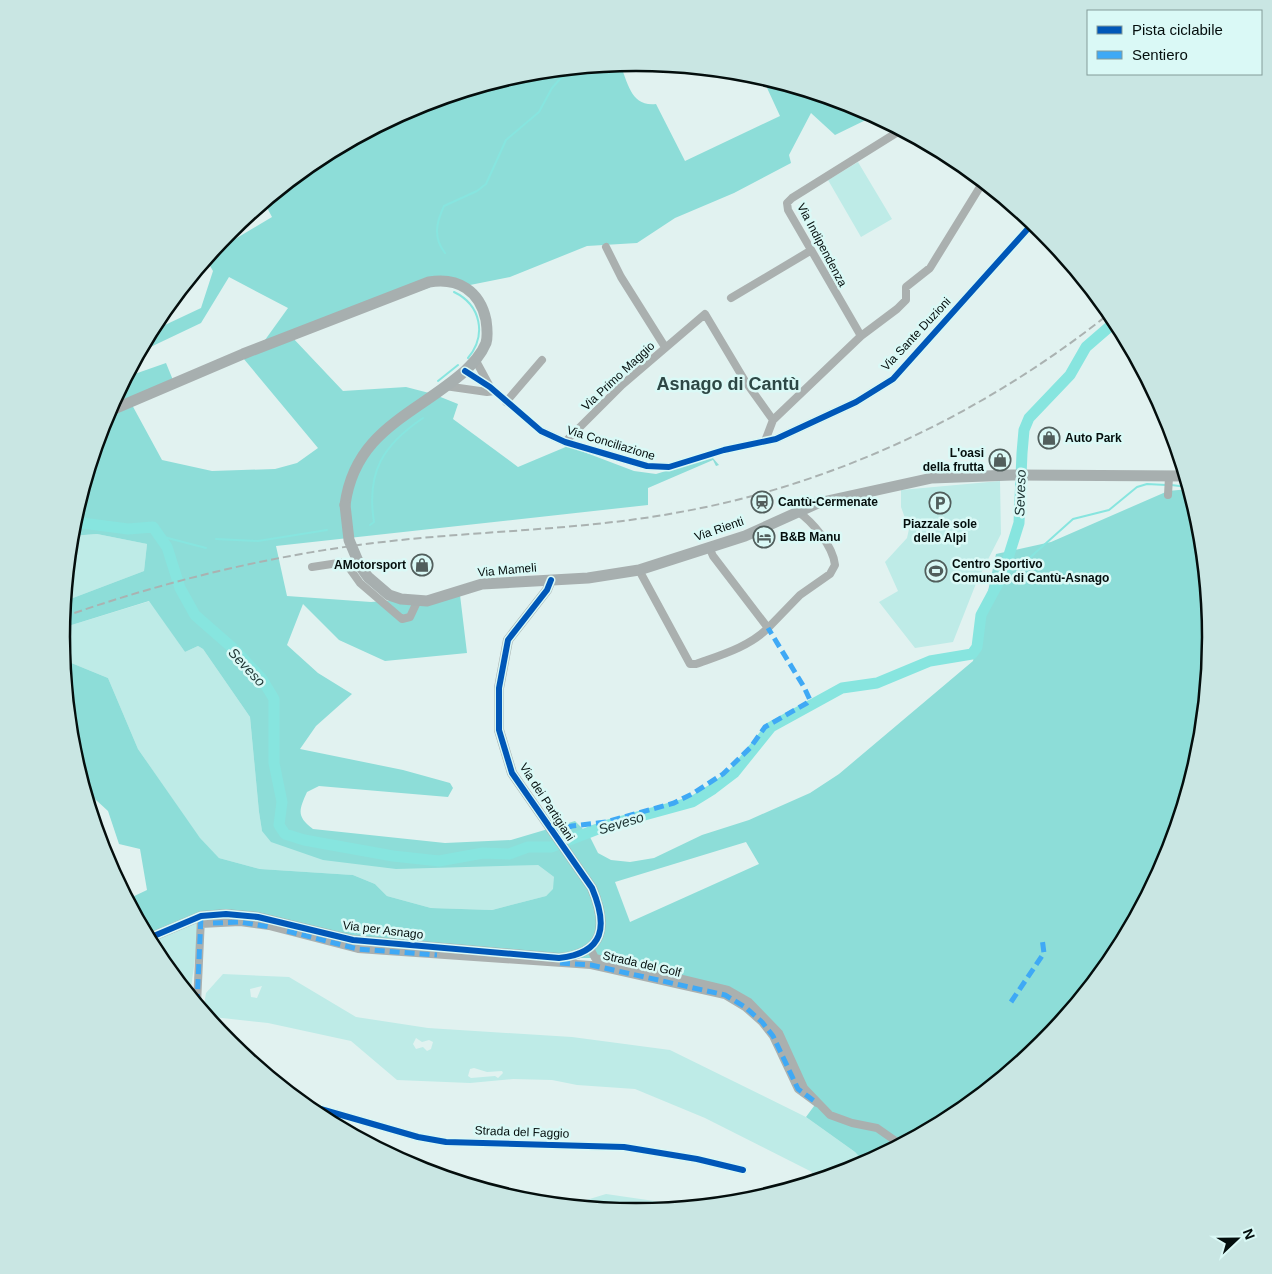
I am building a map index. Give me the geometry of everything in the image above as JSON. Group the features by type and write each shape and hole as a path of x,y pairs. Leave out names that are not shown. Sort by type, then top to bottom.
{"main road":[{"path":"119,407 258,348 429,282 448,281 465,286 478,298 484,310 487,327 486,342 476,361"},
{"name":"Via Mameli","path":"476,361 383,432 369,445 350,480 345,505 349,540 360,566 368,577 389,594 417,602 437,600 482,584 551,580"},
{"name":"Via Rienti","path":"551,580 588,578 639,570 745,536 818,503 932,478 1012,475 1175,481"}],"street":[{"name":"Via Indipendenza","path":"861,336 810,251 788,210 789,200 895,134"},
{"path":"765,441 773,420 861,336 897,310 906,300 906,287 930,268 980,187"},
{"name":"Via Sante Duzioni","path":"765,441 776,439 856,402 893,379 1027,228"},
{"name":"Via Primo Maggio","path":"606,248 621,277 665,347"},
{"path":"731,298 810,251"},
{"name":"Via Primo Maggio","path":"565,442 622,385 705,314 745,381 773,420"},
{"path":"506,402 542,360"},
{"path":"476,361 492,389"},
{"path":"465,371 492,389"},
{"path":"445,386 488,392 492,389"},
{"name":"Via Conciliazione","path":"492,389 542,431 565,442 657,468 669,468 724,450 765,441"},
{"path":"639,570 690,664 738,648 760,636 800,595 830,574 835,565 832,553 812,525 797,511"},
{"path":"710,548 713,556 768,628"},
{"path":"312,567 345,562 360,583 402,619 410,617 417,602"},
{"name":"Via dei Partigiani","path":"551,580 547,590 508,640 499,688 499,730 512,773 592,888 600,908 602,925 598,940 590,948"},
{"name":"Via per Asnago","path":"155,935 201,920 226,914 258,918 353,940 549,957 577,956 590,948"},
{"path":"197,995 201,920"},
{"name":"Strada del Golf","path":"201,920 269,926 358,949 591,964 725,995 745,1007 762,1022 773,1036 798,1089 817,1102"},
{"name":"Strada del Golf","path":"590,948 595,958 728,990 750,1002 779,1033 804,1088 830,1115 852,1123 877,1128 895,1140"},
{"name":"Strada del Faggio","path":"328,1112 418,1138 446,1142 624,1147 696,1159 743,1170"}],"shaded area":[{"path":"623,71 628,86 636,98 641,102 656,104 685,161 780,116 766,87 818,101 866,120 835,135 811,113 789,155 791,163 734,193 675,218 637,243 587,246 510,277 465,286 448,281 291,336 343,391 406,387 433,394 458,404 453,419 518,467 568,446 634,471 656,474 712,457 719,465 716,466 713,460 648,488 648,505 276,546 287,596 371,602 460,595 467,653 385,661 339,640 303,604 287,645 318,673 352,694 316,726 300,749 403,770 450,783 453,788 448,797 319,786 307,792 301,812 304,820 313,829 445,843 511,840 575,821 589,835 598,853 611,860 630,862 654,858 702,835 749,820 810,793 839,774 973,661 996,554 1051,542 1168,491 1183,490 1197,563 1202,637 1197,711 1183,783 1159,854 1144,887 1107,951 1062,1010 1009,1063 950,1108 886,1145 860,1157 806,1117 817,1102 750,1002 595,958 559,958 353,940 201,917 155,935 133,897 147,890 140,849 119,844 108,811 93,798 81,747 75,711 71,663 108,678 138,749 200,838 219,858 260,869 353,875 375,884 387,896 431,908 492,910 546,896 553,889 554,877 538,865 396,869 323,860 271,842 262,831 250,717 203,649 198,646 185,652 149,601 70,625 71,599 144,571 147,544 97,534 80,535 89,491 100,455 113,420 135,374 166,363 175,385 131,403 162,460 212,471 275,469 297,463 318,448 238,352 265,340 288,308 229,277 201,323 150,347 163,326 201,308 213,271 210,264 233,240 272,217 267,208 291,188 322,166 386,129 419,114 490,90 562,76","holes":["746,842 759,864 630,922 615,882"]},
{"path":"858,162 892,219 861,237 828,180"},
{"name":"Centro Sportivo Comunale di Cantù-Asnago","path":"1000,481 1001,534 977,581 953,642 915,648 879,602 898,591 885,562 907,538 909,529 901,507 901,490"},
{"path":"97,534 147,544 144,571 71,599 80,535"},
{"path":"150,601 185,652 198,646 203,649 250,717 262,831 538,865 554,877 554,889 546,896 492,910 431,908 387,896 375,884 353,875 260,869 219,858 200,839 138,749 108,678 71,663 70,625"},
{"path":"201,916 191,987 165,951 155,935"},
{"path":"223,974 289,977 356,1017 428,1028 572,1037 670,1050 806,1117 860,1157 811,1175 812,1172 705,1118 635,1089 577,1085 552,1080 513,1079 470,1083 397,1080 351,1041 268,1023 217,1017 204,1003 206,993","holes":["262,986 257,998 251,997 250,989","416,1038 422,1042 429,1040 433,1042 431,1049 427,1051 423,1047 416,1049 413,1044","474,1068 487,1072 502,1071 503,1073 498,1078 495,1076 471,1078 468,1076 470,1069"]},
{"path":"606,1194 663,1202 636,1203 585,1200"}],"waterway":[{"path":"445,253 437,236 439,218 444,206 477,191 486,184 506,140 539,112 552,88 563,76"},
{"path":"454,292 470,305 478,321 478,340 468,358"},
{"name":"Seveso","path":"82,523 128,529 153,527 167,547 180,588 195,615 236,651 262,679 274,699 274,763 282,802 279,825 285,834 304,840 393,856 439,861 483,853 509,854 528,847 551,847 608,825 692,802 734,773 771,727 842,688 877,683 930,661 972,654 977,647 981,615 1003,574 1019,523 1024,430 1029,418 1070,375 1086,347 1109,327"},
{"path":"438,381 458,365"},
{"path":"370,525 374,522 372,504 375,474 381,461 397,439 423,418"},
{"path":"1003,574 1025,562 1073,519 1109,510 1137,487 1147,484 1166,485"},
{"path":"1171,485 1182,486"},
{"path":"216,539 258,541 327,530"},
{"path":"160,536 206,548"}],"railway":[{"path":"71,614 195,577 285,557 375,543 554,528 653,517 744,498 800,482 910,438 963,411 1014,381 1103,318"}],"marked path":[{"path":"552,832 572,826 606,822 674,803 692,794 723,774 750,748 765,727 807,703 810,700 804,687 768,628"},
{"path":"197,995 201,916"},
{"path":"213,923 240,922 270,927"},
{"path":"287,931 358,949 437,955"},
{"path":"1011,1002 1044,953 1042,938"},
{"path":"560,963 591,965 725,995 745,1007 762,1022 773,1036 798,1089 817,1103"}],"cycle path":[{"path":"465,371 490,387 541,431 565,442 647,466 669,467 724,450 776,439 856,402 893,379 1028,229"},
{"path":"155,935 201,916 226,914 258,917 353,940 559,958 574,955 594,944 601,926 600,914 592,888 512,773 499,730 499,688 508,640 547,590 551,580"},
{"path":"326,1111 418,1137 446,1142 624,1147 697,1159 743,1170"}],"place":[{"name":"Auto Park","path":"1049,438"},
{"name":"L'oasi della frutta","path":"1000,460"},
{"name":"Cantù-Cermenate","path":"762,502"},
{"name":"Piazzale sole delle Alpi","path":"940,503"},
{"name":"B&B Manu","path":"764,537"},
{"name":"AMotorsport","path":"422,565"},
{"name":"Centro Sportivo Comunale di Cantù-Asnago","path":"936,571"}],"district":[{"name":"Asnago di Cantù","path":"728,384"}]}
